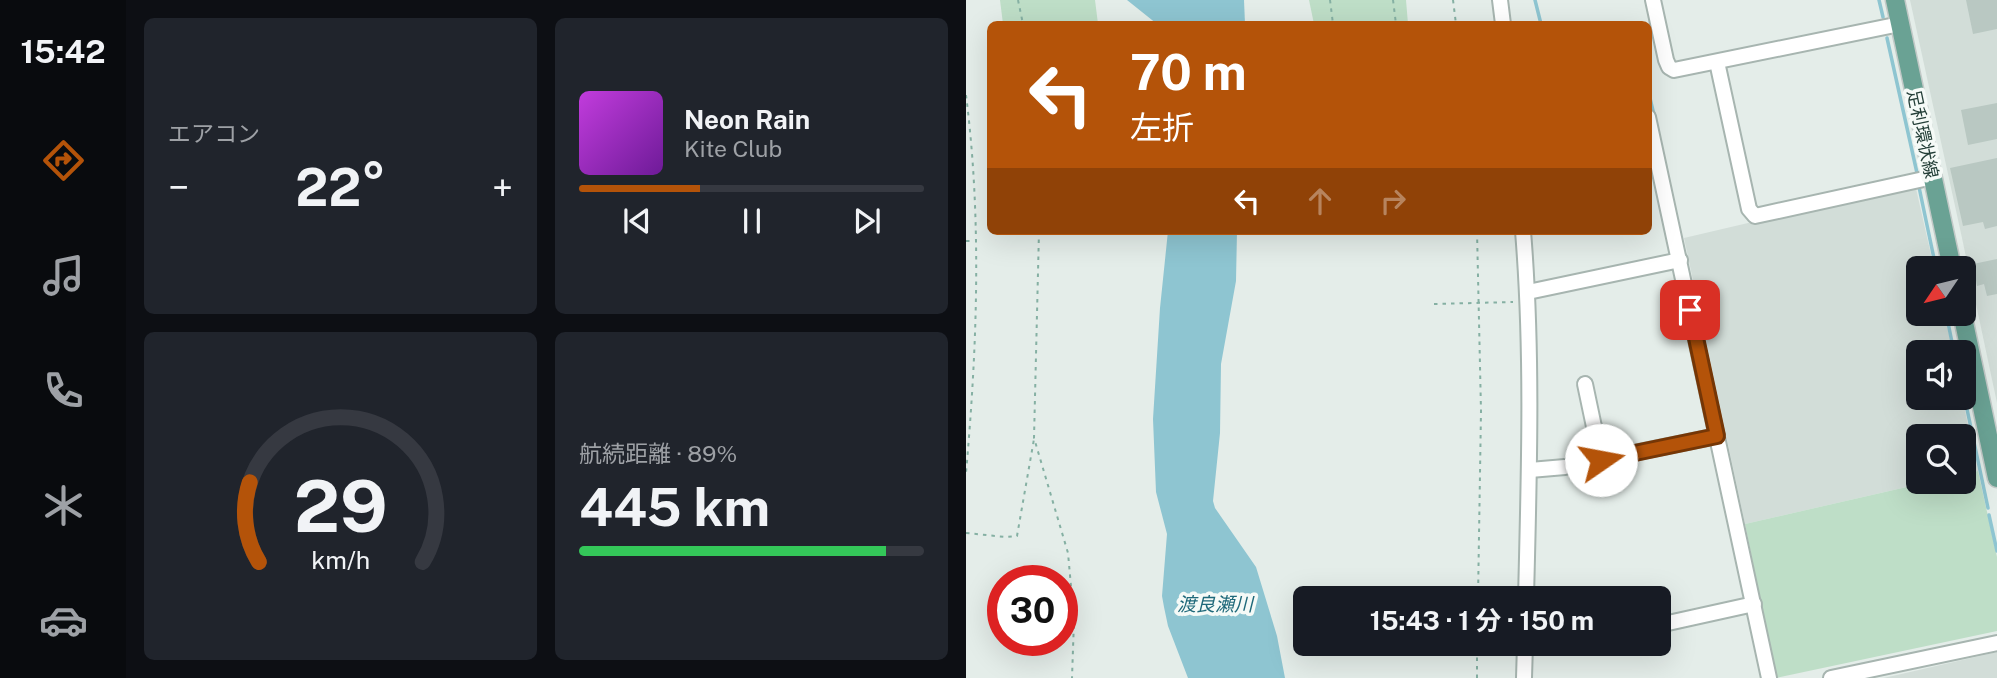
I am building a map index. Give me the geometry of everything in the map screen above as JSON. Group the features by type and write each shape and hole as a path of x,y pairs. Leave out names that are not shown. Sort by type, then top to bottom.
{"main road":[{"name":"足利環状線","path":"1895,0 1949,256"},
{"path":"1965,326 1997,478"}],"street":[{"path":"1500,0 1503,21"},
{"path":"1653,0 1668,66 1680,70 1900,24"},
{"path":"1717,62 1749,209 1755,215 1933,177"},
{"path":"1652,135 1769,678"},
{"path":"1523,235 1528,292 1530,470 1526,586"},
{"path":"1528,292 1680,260"},
{"path":"1585,384 1601,460"},
{"path":"1530,470 1565,467 1717,436"},
{"path":"1671,622 1754,604"},
{"path":"1831,678 1897,671 1997,643"},
{"path":"1524,678 1525,656"}],"path":[{"path":"1018,0 1022,21"},
{"path":"1330,0 1333,21"},
{"path":"1393,0 1396,21"},
{"path":"1453,0 1456,21"},
{"path":"966,95 977,293 966,473"},
{"path":"966,533 1017,536 1034,438 1039,235"},
{"path":"1477,235 1480,303 1478,586"},
{"path":"966,241 973,240"},
{"path":"1434,304 1511,302"},
{"path":"1034,438 1068,553 1074,620 1072,678"},
{"path":"1476,678 1477,656"}],"shaded area":[{"path":"1910,0 1997,0 1997,403 1976,304 1976,256 1966,256"},
{"path":"1915,184 1931,256 1906,256 1906,326 1947,326 1950,340 1906,340 1906,410 1965,410 1968,424 1906,424 1906,487 1745,524 1684,238"},
{"path":"1997,652 1997,678 1883,678 1897,675"}],"green space":[{"path":"1000,0 1095,0 1098,21 1003,21"},
{"path":"1309,0 1406,0 1408,21 1313,21"},
{"path":"1976,471 1997,557 1997,631 1776,678 1745,524 1906,487 1906,494 1976,494"}],"water":[{"path":"1127,0 1244,0 1245,21 1153,21"},
{"name":"渡良瀬川","path":"1168,235 1237,235 1236,281 1221,364 1220,433 1213,501 1215,508 1256,567 1277,636 1285,678 1188,678 1168,626 1162,596 1167,534 1156,492 1153,419"}],"building":[{"path":"1966,0 1997,0 1997,29 1973,34"},
{"path":"1997,103 1997,139 1968,145 1961,110"},
{"path":"1997,158 1997,226 1985,229 1983,222 1963,226 1950,168"},
{"path":"1997,259 1997,294 1987,296 1984,284 1977,286 1976,263"}],"waterway":[{"path":"1535,0 1540,21"},
{"path":"1879,0 1883,17"},
{"path":"1887,38 1917,173"},
{"path":"1652,107 1654,115"},
{"path":"1919,187 1933,256"},
{"path":"1949,326 1952,340"},
{"path":"1967,410 1988,508"},
{"path":"1989,515 1997,551"}],"route":[{"path":"1601,460 1717,436 1690,310"}]}
